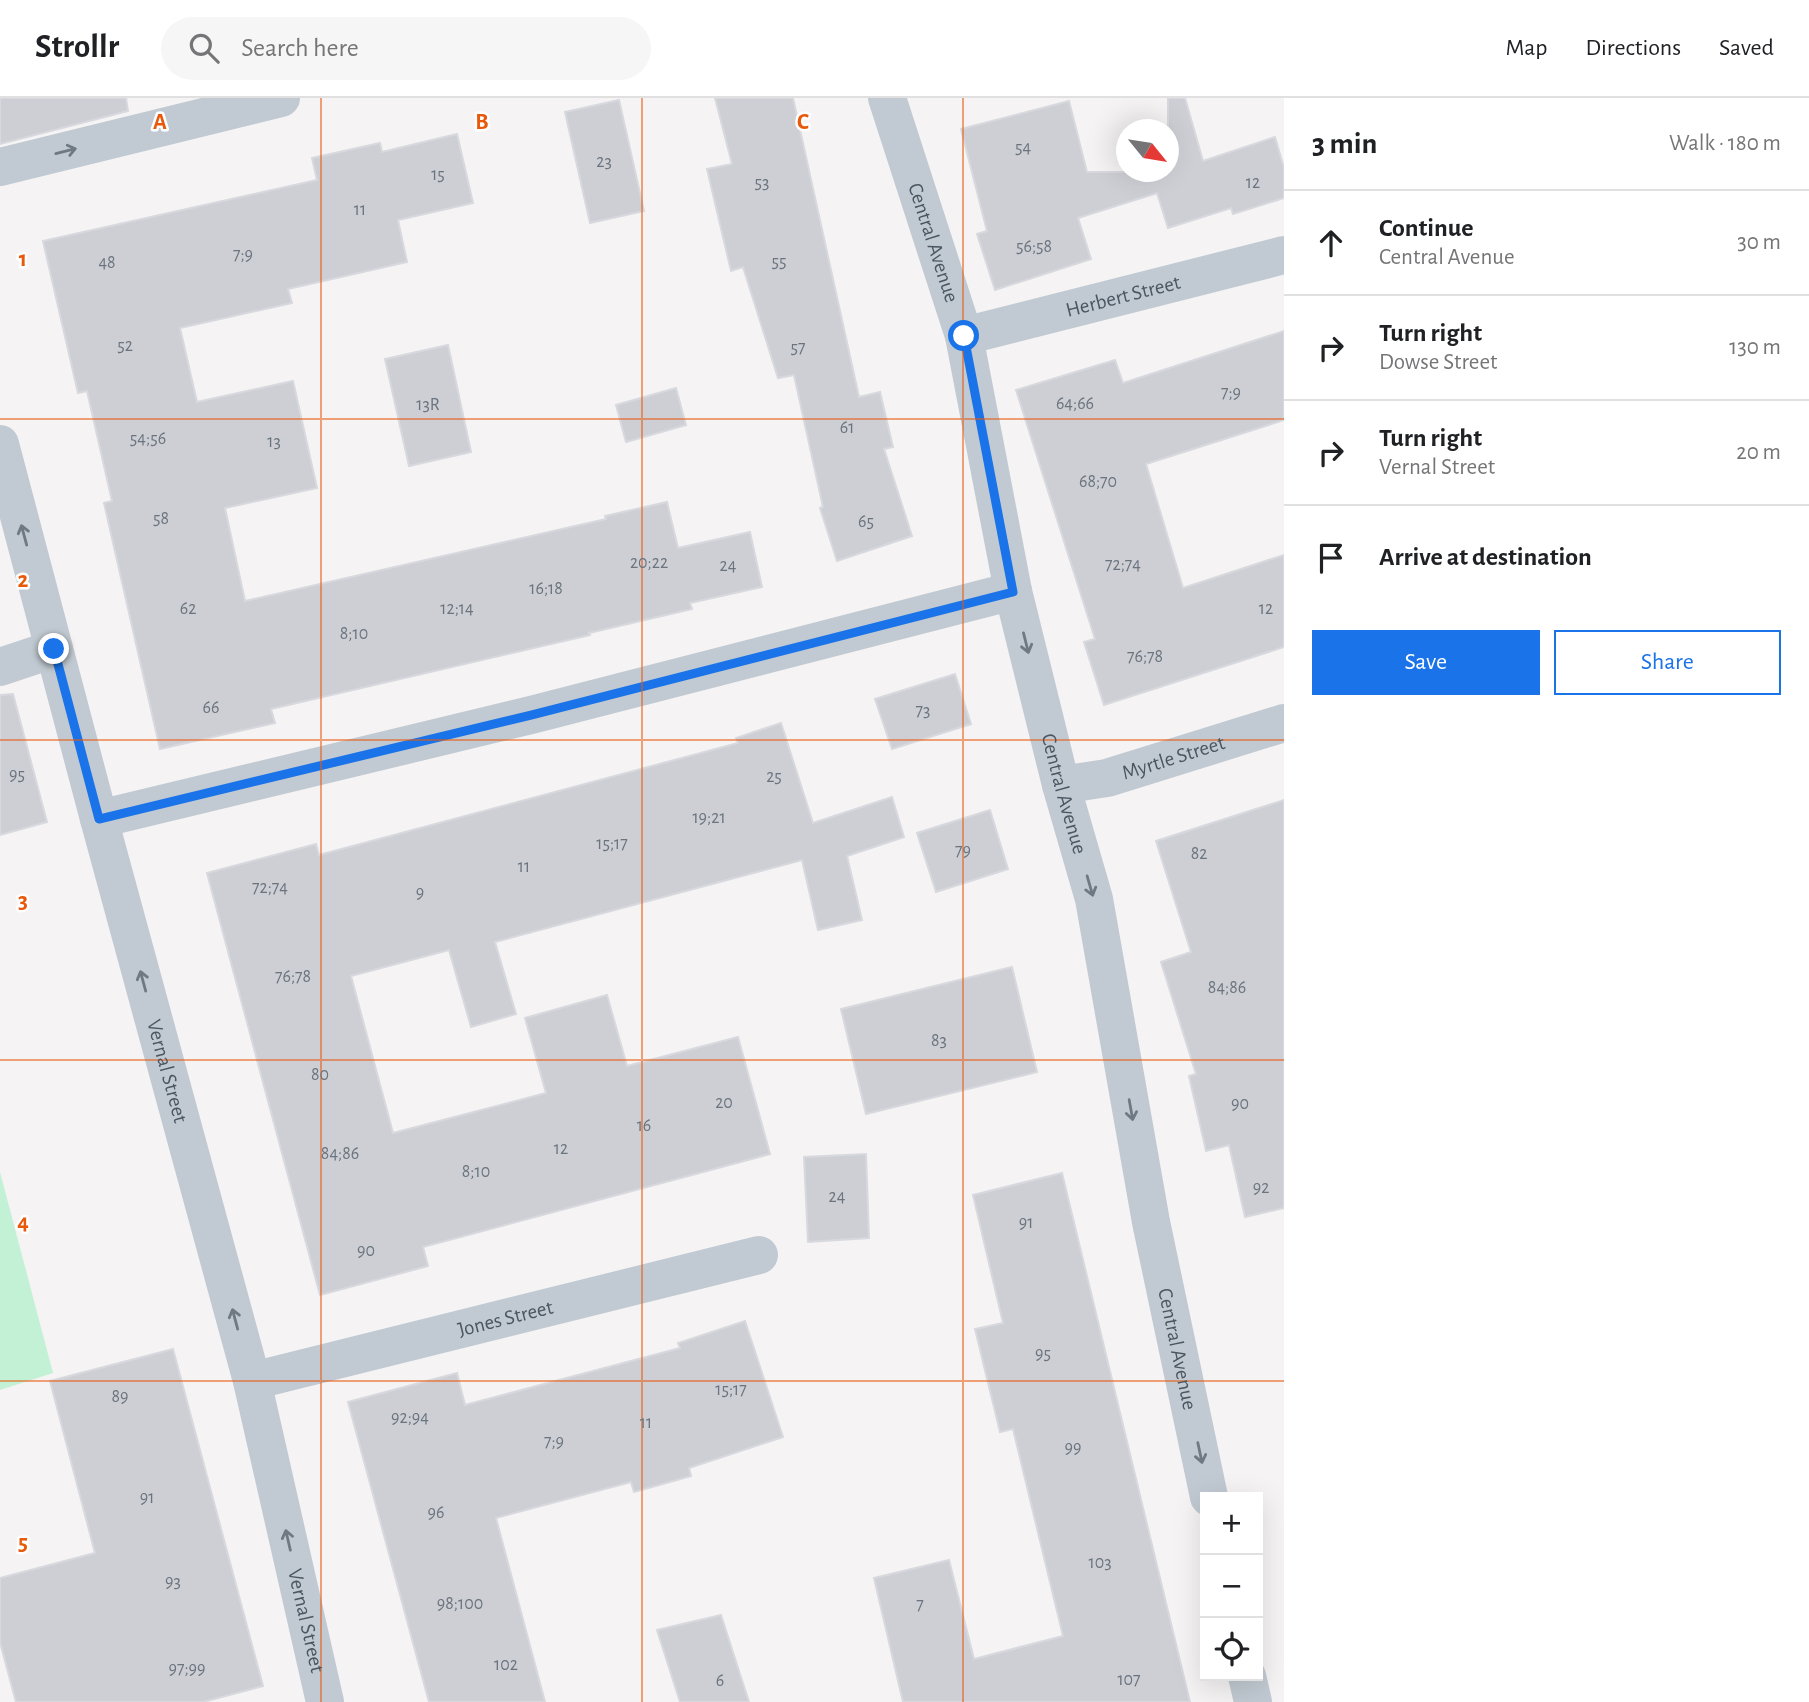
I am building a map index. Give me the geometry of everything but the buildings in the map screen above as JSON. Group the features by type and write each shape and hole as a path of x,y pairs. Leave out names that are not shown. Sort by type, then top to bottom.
{"street":[{"path":"0,167 281,98"},
{"name":"Central Avenue","path":"887,98 964,336 1013,592 1061,785 1094,899 1151,1222 1208,1492"},
{"name":"Herbert Street","path":"964,336 1284,255"},
{"name":"Vernal Street","path":"0,444 252,1381 324,1702"},
{"path":"99,819 531,715 1013,592"},
{"path":"0,667 54,649"},
{"name":"Myrtle Street","path":"1061,785 1107,778 1284,723"},
{"name":"Jones Street","path":"252,1381 759,1255"},
{"path":"1248,1681 1253,1702"}],"green space":[{"path":"0,1172 53,1373 0,1390"}],"route":[{"path":"54,649 99,819 531,715 1013,592 964,336"}]}
